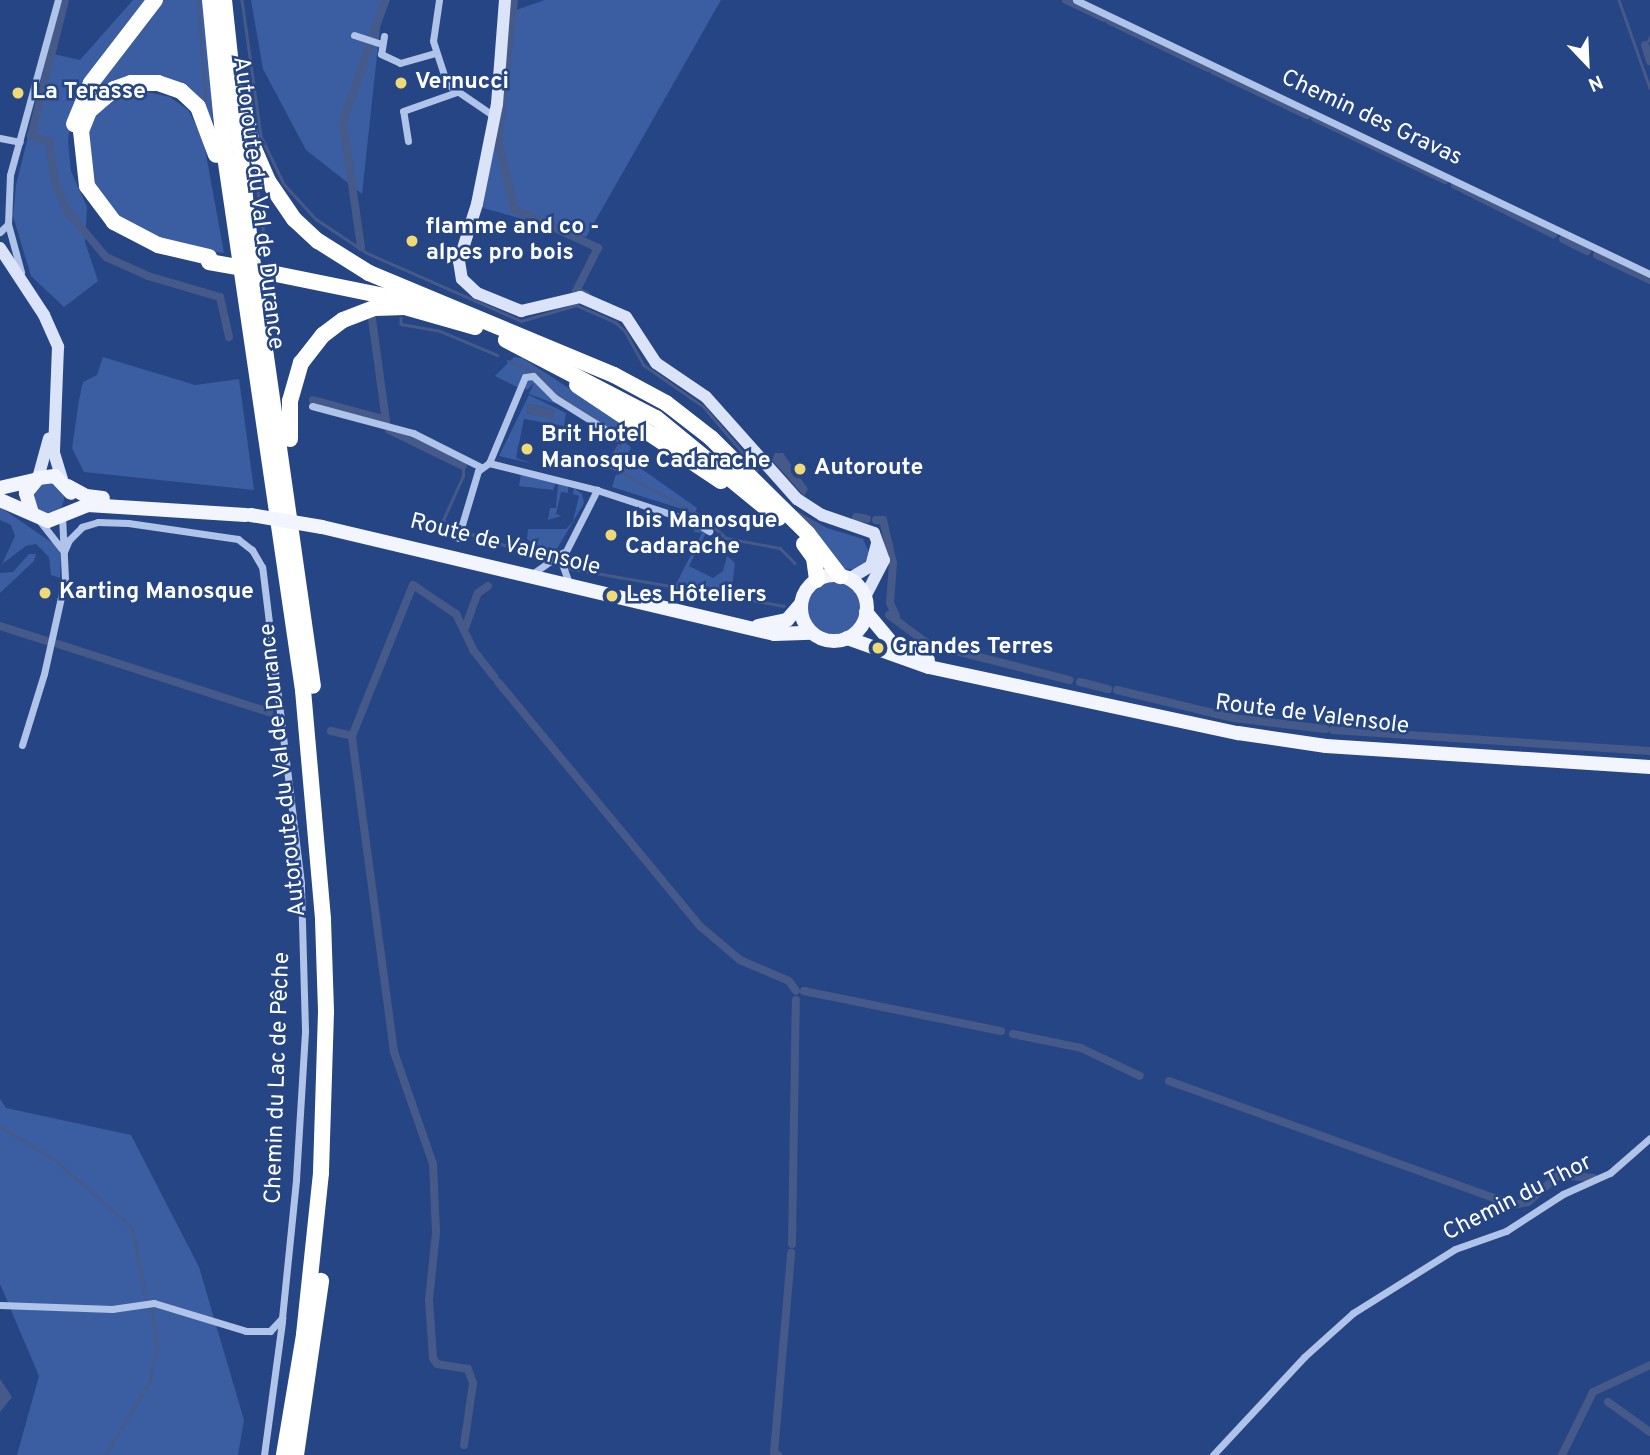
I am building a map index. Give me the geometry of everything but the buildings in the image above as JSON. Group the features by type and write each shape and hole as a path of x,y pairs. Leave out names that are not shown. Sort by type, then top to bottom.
{"highway":[{"path":"155,0 84,94 74,125 75,165 88,201 117,230 155,250 395,292 464,312"},
{"path":"219,1 232,19 252,144 284,206 310,235 352,264 633,383 666,403 754,481 808,534 845,577"},
{"name":"Autoroute du Val de Durance","path":"219,1 225,156 303,690 323,920 326,1026 321,1172 305,1322 284,1455"},
{"name":"Autoroute du Val de Durance","path":"219,1 251,251 311,665 330,859 335,1095 323,1265 296,1455"},
{"path":"209,260 128,232 98,205 87,186 80,149 83,122 101,98 131,83 148,82 181,91 198,107 215,149 237,283 246,302"},
{"path":"271,270 399,297 494,334 647,412 768,510 811,552 817,580"},
{"path":"311,665 289,428 290,401 301,363 332,327 375,308 420,309 494,334"},
{"path":"529,352 768,510"}],"main road":[{"path":"34,515 26,493 36,479"},
{"path":"0,488 36,479 65,483 71,501 63,515 48,521 0,500"},
{"name":"Route de Valensole","path":"65,483 89,496 248,515 322,527 780,634 811,633"},
{"name":"Route de Valensole","path":"63,515 88,505 248,515"},
{"path":"845,577 866,604 858,630 847,638 830,641 811,633 802,620 800,604 817,580 845,577"},
{"name":"Route de Valensole","path":"753,626 787,620 800,604"},
{"name":"Route de Valensole","path":"866,604 878,631 900,647 973,675"},
{"name":"Route de Valensole","path":"847,638 907,662 1280,740 1650,767"}],"street":[{"path":"27,289 8,223 7,191 58,0"},
{"path":"439,0 433,41 449,86 494,116"},
{"path":"505,0 494,116 477,204 459,261 467,286 526,312 580,297 626,317 656,363 706,397 797,499 822,515 864,527 876,536 884,562 866,604"},
{"name":"Chemin des Gravas","path":"1076,0 1650,274"},
{"path":"354,35 383,40 381,54 404,63 436,53"},
{"path":"408,141 403,111 457,92"},
{"path":"0,138 20,142"},
{"path":"0,232 8,223"},
{"path":"0,248 27,289 58,347 54,460 65,483"},
{"path":"458,538 481,467 489,463 528,376 619,438"},
{"path":"36,479 58,397"},
{"path":"312,406 413,433 481,467"},
{"path":"489,463 597,490 695,522 709,531"},
{"path":"573,587 560,566 565,550 597,490"},
{"path":"34,515 64,552"},
{"path":"22,745 66,569 63,515"},
{"name":"Chemin du Lac de Pêche","path":"64,552 69,540 82,527 128,523 238,539 252,550 262,567 294,794 304,946 301,1116 282,1318 264,1455"},
{"path":"845,577 864,573 874,562 876,536"},
{"path":"527,577 549,566 565,550"},
{"name":"Chemin du Thor","path":"1213,1455 1353,1313 1455,1249 1507,1231 1563,1194 1610,1173 1650,1138"},
{"path":"0,1304 112,1309 154,1303 256,1333 272,1330 282,1318"}],"shaded area":[{"path":"133,0 148,0 72,110 68,141 71,171 87,207 85,242 98,281 64,307 31,276 13,216 16,185 49,53 80,60"},
{"path":"162,0 205,0 213,121 198,101 139,76 82,114 93,86"},
{"path":"251,0 383,0 362,194 306,150 263,69"},
{"path":"545,0 721,0 586,237 483,208 516,10"},
{"path":"143,91 170,97 188,110 203,138 224,253 177,247 131,229 100,197 89,174 87,133 95,112 119,95"},
{"path":"103,357 195,385 239,379 254,490 84,472 72,448 79,400 83,382 97,375"},
{"path":"514,357 522,358 623,425 612,432 526,373 519,388 495,376"},
{"path":"531,378 564,407 529,394 534,383 527,390 524,387"},
{"path":"529,395 566,413 564,426 524,419 516,458 534,464 499,456","holes":["528,404 555,410 553,418 526,413"]},
{"path":"528,404 555,410 553,419 526,413"},
{"path":"623,441 631,447 626,458 697,508 695,513 612,487 617,471 607,468"},
{"path":"775,453 783,453 808,489 804,496 772,460"},
{"path":"521,474 556,483 553,490 519,486"},
{"path":"48,482 59,487 64,498 59,509 48,514 37,509 32,498 37,487"},
{"path":"558,484 568,486 568,493 561,492 556,514 561,516 548,520 550,508 556,508"},
{"path":"574,488 582,494 584,503 549,562 540,547 527,539 528,529 566,529 573,521 579,496 573,494"},
{"path":"0,507 54,544 61,555 60,578 51,575 49,557 36,544 26,546 2,564 15,536 11,525 0,520"},
{"path":"800,513 827,528 863,539 869,552 862,570 845,569 797,516"},
{"path":"695,526 706,533 689,566 713,578 723,571 727,556 735,563 731,596 675,586 702,533 694,532"},
{"path":"29,554 36,554 34,561 0,593 0,573 13,572"},
{"path":"834,582 844,584 852,590 858,598 858,618 852,626 844,632 834,634 824,632 816,626 810,618 808,608 810,598 816,590 824,584"},
{"path":"0,1099 6,1108 131,1135 199,1267 244,1420 238,1455 17,1455 39,1376 0,1284"},
{"path":"0,1379 12,1397 0,1412"}],"waterway":[{"path":"65,0 31,136 49,141 55,183 68,212 106,257 148,276 220,297 229,337"},
{"path":"198,0 206,101"},
{"path":"242,0 261,136 284,184 316,219 367,253 521,321 576,305 615,322 625,331 644,365 704,407 757,469"},
{"path":"373,35 386,0"},
{"path":"514,0 498,140 514,209 598,248 576,291 586,295"},
{"path":"1066,0 1104,18"},
{"path":"1619,0 1650,88"},
{"path":"1110,21 1208,68"},
{"path":"1648,41 1650,37"},
{"path":"1645,45 1650,61"},
{"path":"361,247 343,122 369,47"},
{"path":"1214,71 1307,115"},
{"path":"1315,118 1445,180"},
{"path":"256,177 266,249"},
{"path":"1455,185 1553,234"},
{"path":"1563,239 1587,251"},
{"path":"1597,255 1650,280"},
{"path":"271,289 274,306"},
{"path":"401,318 401,324 440,331 497,355"},
{"path":"372,319 386,421"},
{"path":"508,361 540,374 549,387"},
{"path":"554,392 601,423"},
{"path":"313,400 379,418"},
{"path":"389,430 463,466"},
{"path":"619,445 611,459 612,467 703,517 726,538 780,548 795,563"},
{"path":"450,529 443,520 463,476 463,466"},
{"path":"797,512 821,528"},
{"path":"856,517 867,519"},
{"path":"876,520 883,520 893,563 890,603 896,616"},
{"path":"465,532 540,557"},
{"path":"567,568 784,606"},
{"path":"464,1445 473,1383 468,1369 437,1364 433,1358 429,1300 436,1232 433,1164 394,1052 352,736 413,585 456,614 474,651 494,677"},
{"path":"465,628 478,593 488,586"},
{"path":"889,615 928,644 1069,680"},
{"path":"0,626 47,641"},
{"path":"58,644 269,712"},
{"path":"498,682 701,927 740,960 789,981 796,991"},
{"path":"1080,682 1108,689"},
{"path":"1117,690 1234,718 1325,729"},
{"path":"1333,730 1650,751"},
{"path":"331,731 352,736"},
{"path":"804,991 1001,1031"},
{"path":"792,1244 796,1000"},
{"path":"1013,1034 1081,1048 1140,1076"},
{"path":"1169,1081 1513,1205 1528,1202 1559,1175 1594,1178"},
{"path":"0,1126 54,1159 132,1227 146,1298"},
{"path":"778,1455 774,1453 791,1253"},
{"path":"105,1455 150,1381 157,1346 151,1308"},
{"path":"1562,1455 1593,1392 1650,1365"},
{"path":"1608,1402 1650,1432"}],"place":[{"name":"Vernucci","path":"401,83"},
{"name":"La Terasse","path":"18,93"},
{"name":"flamme and co - alpes pro bois","path":"412,241"},
{"name":"Brit Hotel Manosque Cadarache","path":"527,449"},
{"name":"Autoroute","path":"800,469"},
{"name":"Ibis Manosque Cadarache","path":"611,535"},
{"name":"Karting Manosque","path":"45,593"},
{"name":"Les Hôteliers","path":"612,596"},
{"name":"Grandes Terres","path":"878,648"}]}
